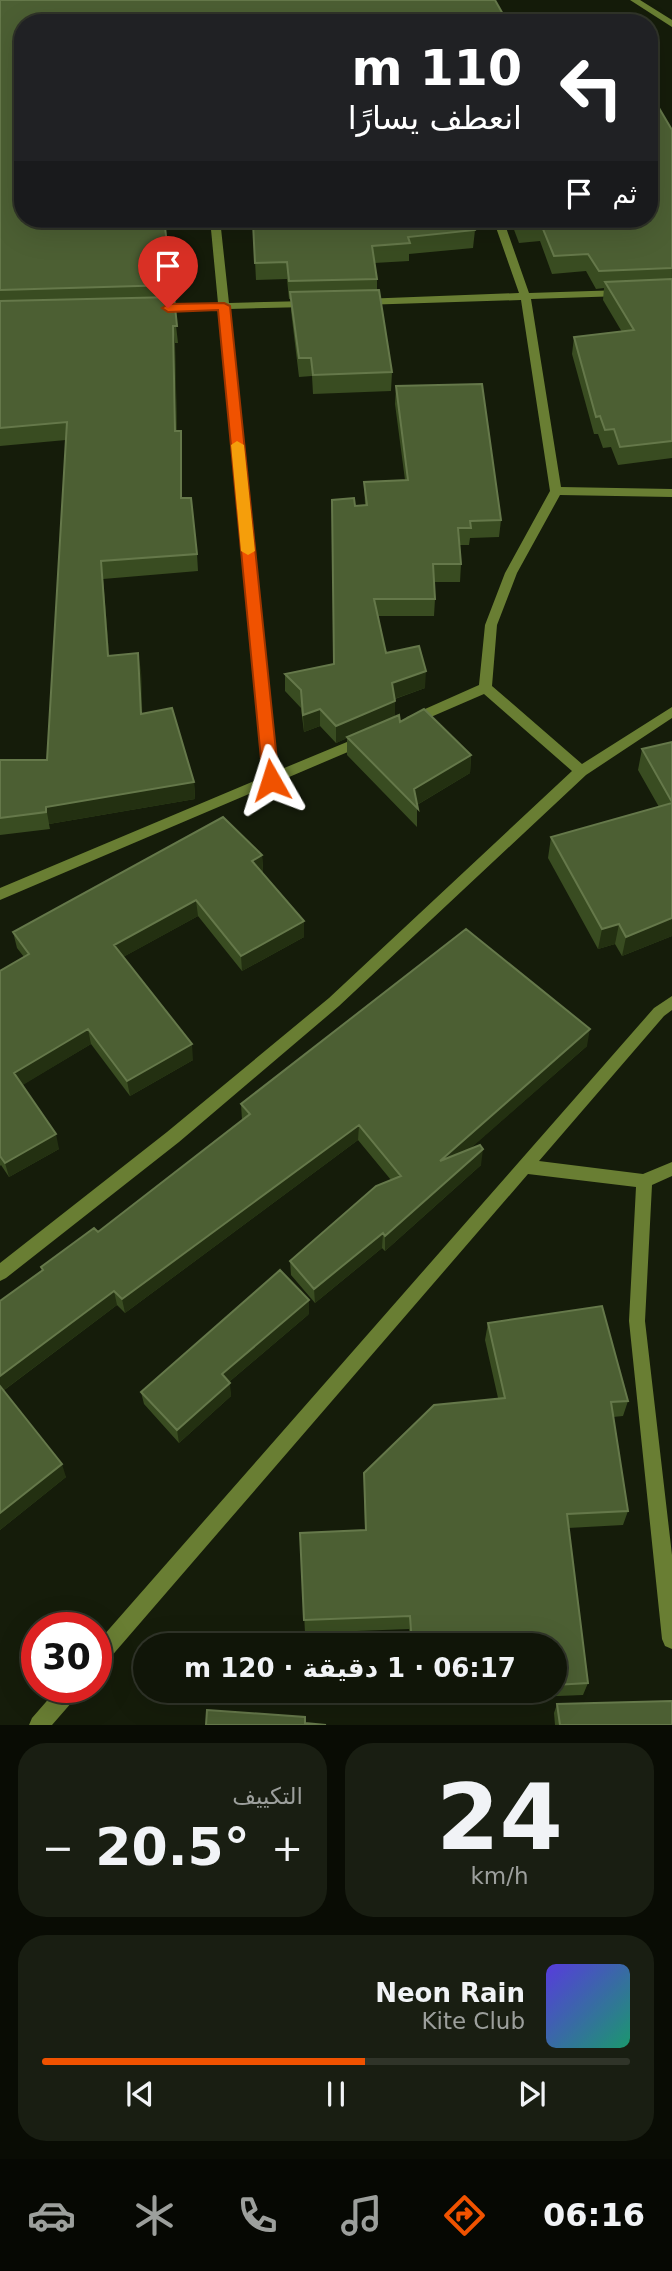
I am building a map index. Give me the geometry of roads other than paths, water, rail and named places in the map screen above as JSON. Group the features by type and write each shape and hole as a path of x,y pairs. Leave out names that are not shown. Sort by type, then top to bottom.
{"street":[{"path":"634,0 656,14"},
{"path":"216,228 271,780"},
{"path":"485,688 491,625 511,573 556,491 526,298 501,228"},
{"path":"347,303 632,292"},
{"path":"140,309 320,304"},
{"path":"556,491 672,493"},
{"path":"397,726 485,688"},
{"path":"485,688 581,771"},
{"path":"0,1273 173,1138 334,1002 581,771 672,712"},
{"path":"0,894 372,737"},
{"path":"112,1641 659,1012 672,1002"},
{"path":"525,1166 644,1181 672,1169"},
{"path":"644,1181 637,1321 672,1639"},
{"path":"39,1725 58,1703"}]}
